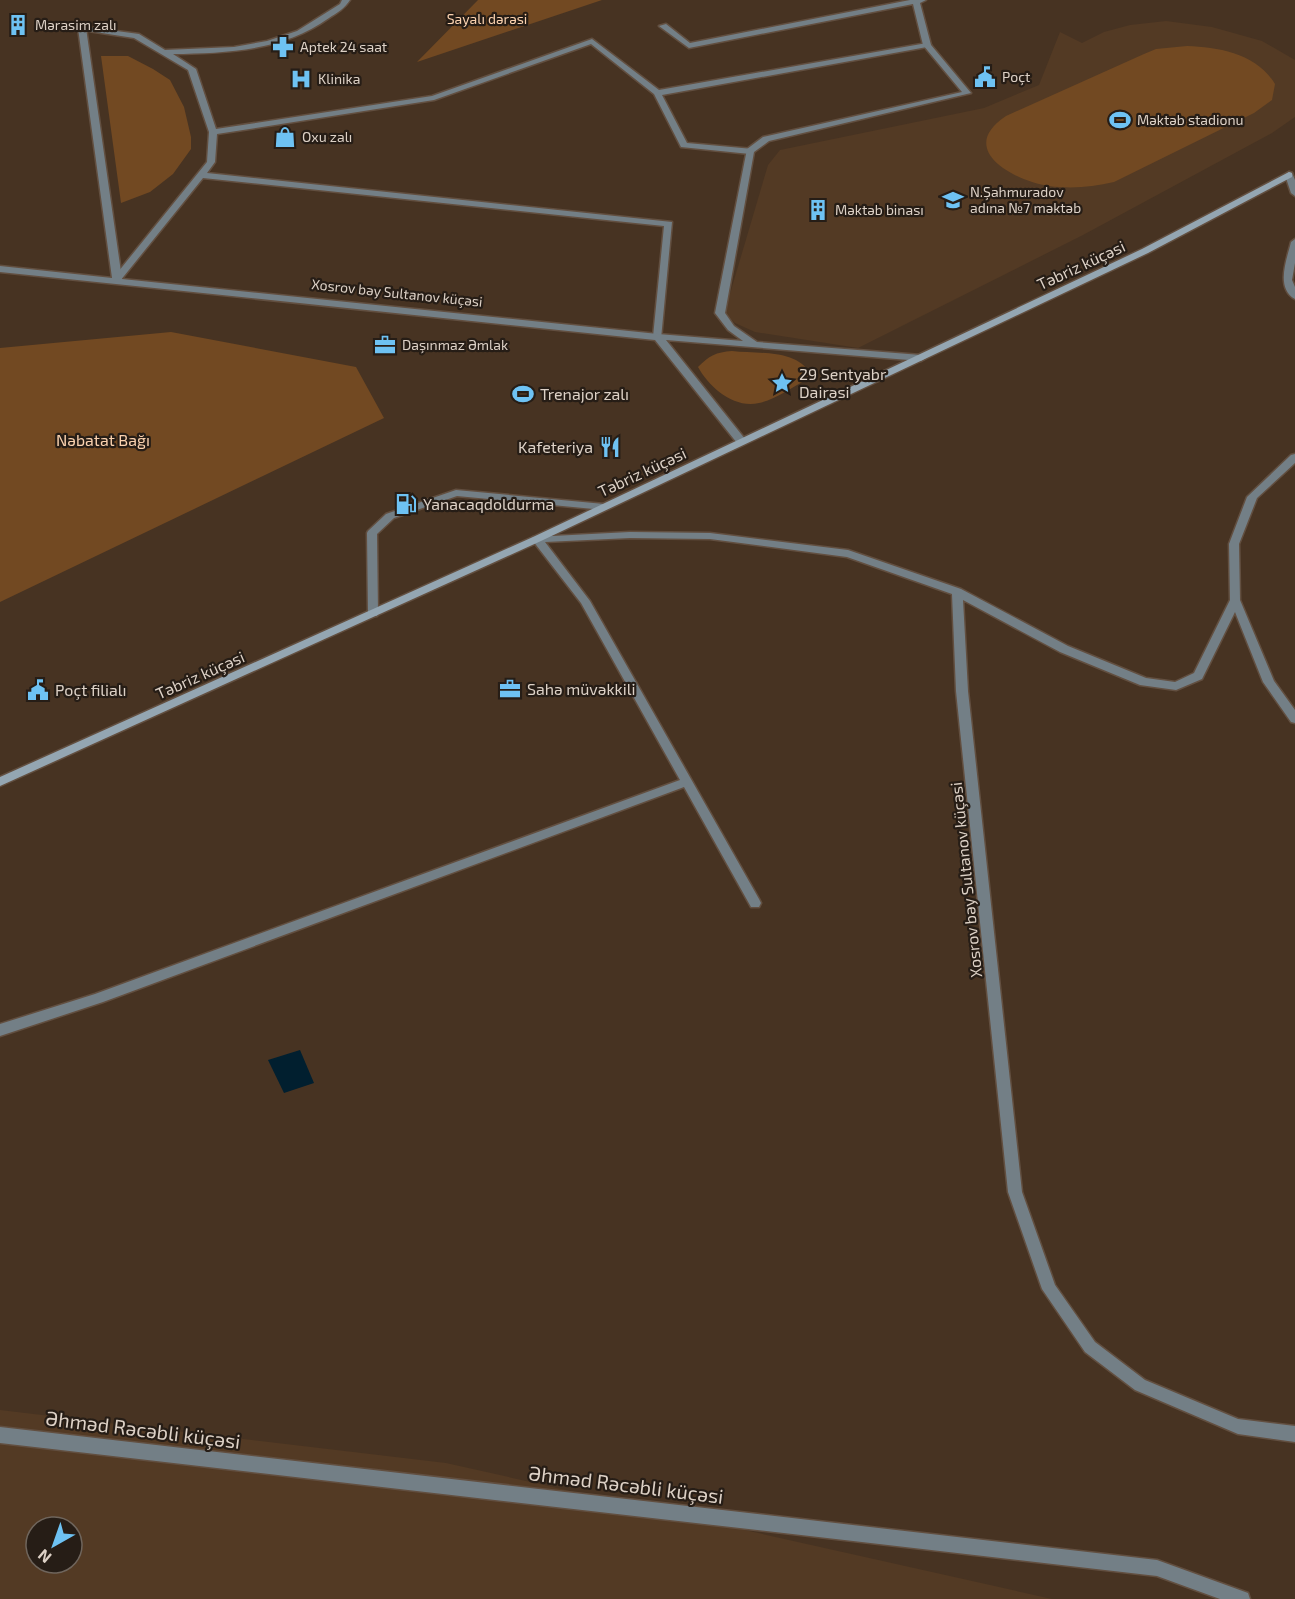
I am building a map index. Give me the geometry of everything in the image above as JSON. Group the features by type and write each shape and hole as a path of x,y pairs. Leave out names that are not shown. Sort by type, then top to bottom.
{"main road":[{"name":"Təbriz küçəsi","path":"0,782 604,507 1145,251 1289,175"}],"street":[{"path":"165,52 217,51 261,45 301,32 344,5 346,0"},
{"path":"213,132 434,98 592,41 657,93 684,145 750,151 766,139 967,93 927,45 920,1 689,46 663,26"},
{"path":"82,28 136,36 192,69 213,132 211,162 117,279 82,28"},
{"path":"657,93 927,45"},
{"path":"750,151 720,313 730,328 754,345"},
{"path":"201,175 669,224 658,337 741,441"},
{"path":"1289,175 1295,193"},
{"path":"1295,242 1287,280 1295,296"},
{"name":"Xosrov bəy Sultanov küçəsi","path":"0,269 117,279 658,337 921,357"},
{"path":"1295,457 1252,497 1234,544 1235,600 1269,682 1295,718"},
{"path":"373,613 372,533 390,516 456,493 604,507"},
{"path":"537,538 630,535 710,536 848,554 957,592 1064,650 1144,682 1176,686 1198,676 1235,600"},
{"path":"537,538 585,601 755,903"},
{"name":"Xosrov bəy Sultanov küçəsi","path":"957,592 962,691 1015,1192 1049,1289 1090,1347 1140,1385 1238,1426 1295,1434"},
{"path":"0,1030 98,998 686,782"},
{"name":"Əhməd Rəcəbli küçəsi","path":"0,1435 1156,1568 1242,1599"}],"shaded area":[{"name":"N.Şahmuradov adına №7 məktəb","path":"1166,21 1212,27 1262,41 1295,60 1295,117 1272,133 1083,235 858,348 755,332 735,323 724,314 768,165 780,150 984,108 1039,85 1060,32 1082,43 1104,32 1130,25"},
{"path":"0,1410 446,1463 1052,1599 0,1599"}],"green space":[{"name":"Sayalı dərəsi","path":"478,0 602,0 417,62"},
{"name":"Məktəb stadionu","path":"1187,46 1212,48 1248,59 1267,74 1275,84 1272,100 1254,113 1106,184 1066,187 1035,183 1007,171 988,152 986,141 992,129 1006,116 1156,49"},
{"path":"101,56 128,56 170,80 184,107 191,137 191,149 173,174 150,192 121,203"},
{"name":"Nəbatat Bağı","path":"171,332 356,367 384,418 0,602 0,348"},
{"path":"732,351 786,356 804,365 810,373 806,380 771,399 759,403 740,403 716,389 698,367 713,355"}],"water":[{"path":"300,1050 314,1083 284,1093 268,1060"}],"place":[{"name":"Mərasim zalı","path":"18,25"},
{"name":"Aptek 24 saat","path":"283,47"},
{"name":"Poçt","path":"985,77"},
{"name":"Klinika","path":"301,79"},
{"name":"Məktəb stadionu","path":"1120,120"},
{"name":"Oxu zalı","path":"285,137"},
{"name":"N.Şahmuradov adına №7 məktəb","path":"953,200"},
{"name":"Məktəb binası","path":"818,210"},
{"name":"Daşınmaz Əmlak","path":"385,345"},
{"name":"29 Sentyabr Dairəsi","path":"782,383"},
{"name":"Trenajor zalı","path":"523,394"},
{"name":"Kafeteriya","path":"610,447"},
{"name":"Yanacaqdoldurma","path":"406,504"},
{"name":"Sahə müvəkkili","path":"510,689"},
{"name":"Poçt filialı","path":"38,690"}]}
